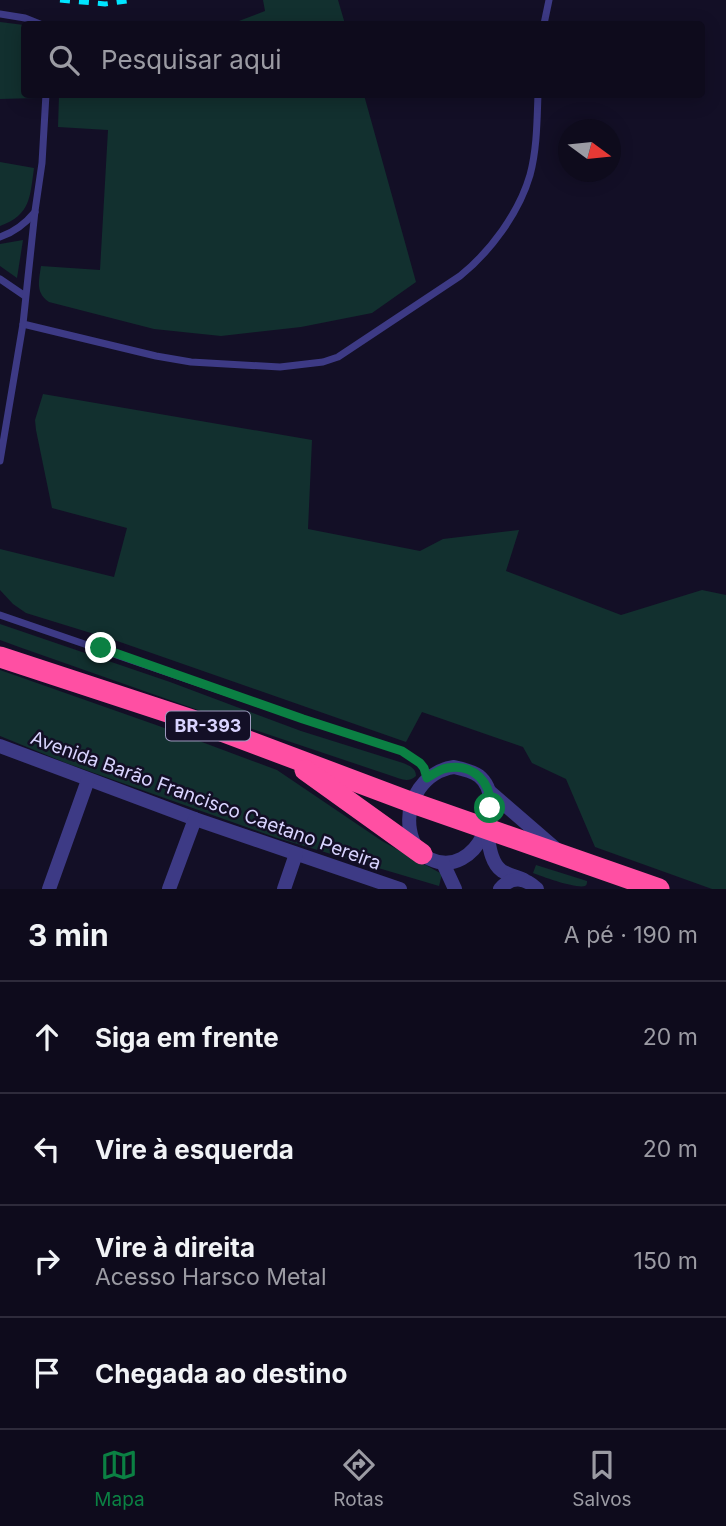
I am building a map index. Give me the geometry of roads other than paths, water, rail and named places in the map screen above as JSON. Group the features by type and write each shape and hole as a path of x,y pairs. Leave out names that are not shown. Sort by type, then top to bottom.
{"highway":[{"name":"BR-393","path":"0,657 192,720 647,888"},
{"path":"284,755 422,854"}],"street":[{"name":"Avenida Barão Francisco Caetano Pereira","path":"0,746 195,819 400,889"},
{"path":"444,768 464,769 480,777 489,792 490,808 486,828 471,853 453,863 432,860 422,854 409,827 413,803 427,778 444,768"},
{"path":"49,889 88,780"},
{"path":"489,792 565,857"},
{"path":"169,889 195,819"},
{"path":"486,828 492,855 498,867 531,884"},
{"path":"284,889 296,854"},
{"path":"443,863 455,889"},
{"path":"500,889 509,881 517,879 550,889"}],"lane":[{"path":"545,21 549,0"},
{"path":"0,14 32,21"},
{"path":"0,461 23,324 42,163 46,98"},
{"path":"23,324 191,362 280,367 323,362 338,357 444,288 473,265 493,243 521,197 529,177 538,98"},
{"path":"0,237 22,226 35,211"},
{"path":"0,279 25,296"},
{"path":"0,615 402,751 420,763 427,778"}],"railway":[{"path":"60,0 105,4 133,0"}]}
